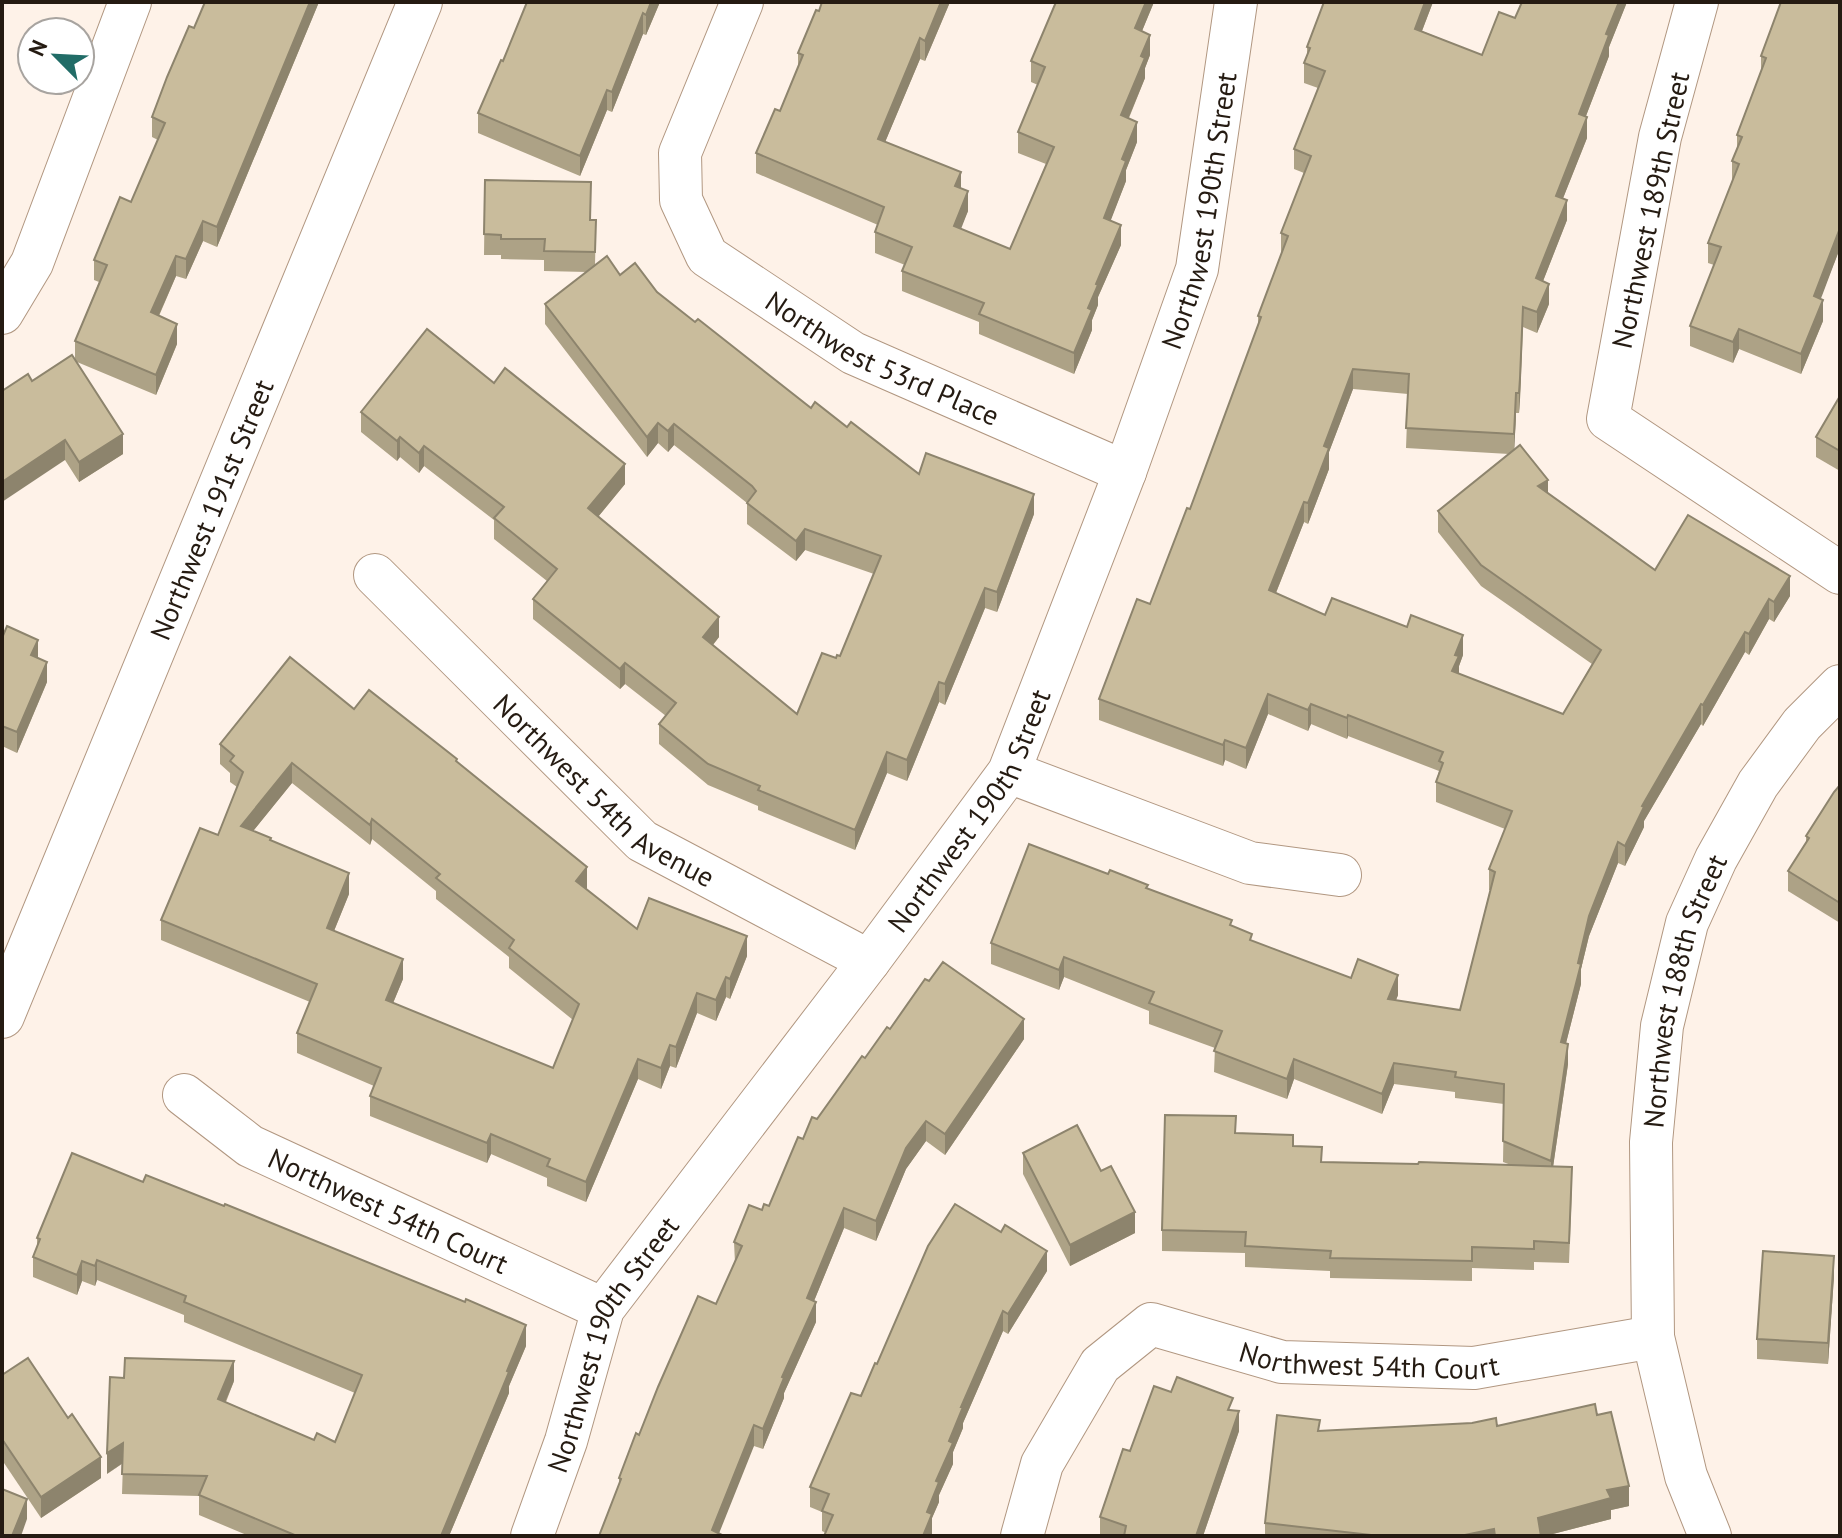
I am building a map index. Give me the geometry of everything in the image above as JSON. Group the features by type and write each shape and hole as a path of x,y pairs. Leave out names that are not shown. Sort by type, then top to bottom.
{"street":[{"name":"Northwest 191st Street","path":"2,1016 420,2"},
{"name":"Northwest 53rd Place","path":"742,2 680,153 681,200 707,256 853,353 1125,472"},
{"name":"Northwest 190th Street","path":"532,1536 566,1441 603,1309 1009,772 1125,472 1197,269 1236,2"},
{"name":"Northwest 189th Street","path":"1697,2 1660,137 1608,419 1840,573"},
{"path":"2,313 32,263 117,5"},
{"name":"Northwest 54th Avenue","path":"375,575 642,841 869,961"},
{"name":"Northwest 188th Street","path":"1710,1536 1686,1476 1653,1337 1651,1142 1662,1026 1687,923 1716,859 1758,784 1802,724 1840,686"},
{"path":"1009,772 1250,863 1340,875"},
{"name":"Northwest 54th Court","path":"184,1095 250,1146 603,1309"},
{"name":"Northwest 54th Court","path":"1022,1536 1042,1464 1100,1365 1151,1324 1282,1362 1474,1368 1653,1337"}],"building":[{"path":"205,2 310,2 217,227 203,221 186,259 176,256 151,312 177,324 156,375 75,341 107,265 94,260 120,197 131,202 165,123 152,117 189,26 194,28"},
{"path":"527,2 651,2 646,15 643,13 612,92 607,90 580,156 478,113"},
{"path":"822,2 941,2 925,41 920,38 878,139 961,172 955,186 968,191 954,226 1010,249 1054,147 1018,132 1045,67 1031,61 1056,2 1146,2 1135,28 1150,35 1141,56 1145,58 1121,115 1137,122 1104,218 1121,225 1096,284 1088,308 1092,310 1074,353 979,314 984,303 902,271 912,247 875,232 884,207 756,153 775,109 780,111 803,55 798,53"},
{"path":"1324,2 1425,2 1415,29 1482,55 1499,12 1515,18 1522,2 1619,2 1579,114 1587,117 1556,196 1567,200 1536,278 1549,284 1537,312 1523,307 1514,434 1406,428 1409,374 1353,369 1324,446 1329,448 1269,590 1325,615 1332,598 1407,627 1411,615 1463,635 1452,671 1563,714 1601,650 1481,565 1438,511 1520,445 1548,480 1538,486 1655,570 1688,515 1790,576 1774,602 1769,599 1749,634 1745,632 1701,704 1642,806 1625,846 1618,842 1589,916 1578,963 1581,964 1561,1042 1568,1044 1551,1161 1503,1141 1504,1084 1455,1077 1456,1072 1394,1063 1382,1094 1294,1059 1287,1079 1214,1051 1222,1031 1149,1003 1154,992 1064,957 1059,970 991,943 1029,844 1108,874 1110,870 1148,885 1146,888 1232,920 1230,925 1252,934 1250,940 1351,978 1358,959 1398,975 1388,999 1460,1010 1495,872 1489,869 1512,811 1436,782 1443,763 1439,761 1443,752 1311,704 1308,710 1268,694 1246,748 1225,740 1223,745 1099,699 1137,599 1150,604 1187,508 1190,509 1288,236 1281,233 1311,156 1294,149 1325,71 1304,63"},
{"path":"1781,2 1840,2 1840,228 1814,296 1823,300 1801,354 1739,329 1733,342 1690,326 1721,247 1708,243 1739,164 1732,161 1742,137 1737,135 1766,58 1761,56"},
{"path":"485,180 591,182 590,220 596,220 595,252 544,251 545,239 501,239 501,235 484,234"},
{"path":"607,256 620,275 635,263 657,292 695,322 698,319 811,408 815,402 847,427 851,422 919,474 926,453 1034,494 997,592 985,588 945,684 939,682 907,760 887,752 855,830 758,790 760,786 708,764 659,724 676,703 625,663 620,669 533,599 557,569 494,518 504,507 424,446 419,453 400,437 397,441 361,412 427,329 494,383 505,368 625,464 588,508 719,617 703,637 797,714 822,653 836,658 840,656 881,556 805,529 796,541 747,503 756,491 752,486 674,424 668,431 658,423 647,437 545,304"},
{"path":"72,355 123,434 79,462 65,440 2,482 2,391 28,374 32,381"},
{"path":"1840,396 1840,451 1816,437"},
{"path":"7,626 38,640 31,655 47,662 17,732 2,726 2,638"},
{"path":"290,657 354,709 369,690 587,867 576,881 637,929 649,898 747,936 730,979 726,977 716,1000 697,993 676,1047 670,1045 661,1068 638,1059 586,1182 547,1166 550,1159 491,1134 487,1143 370,1096 381,1068 297,1033 317,984 161,920 200,828 218,835 243,772 230,761 234,756 220,744","holes":["292,763 370,825 372,819 440,874 436,878 514,940 509,948 579,1004 553,1068 386,1000 403,959 327,928 349,873 241,826"]},
{"path":"1840,785 1840,903 1788,871 1809,838 1806,836"},
{"path":"943,962 1024,1019 945,1134 926,1121 906,1148 876,1221 844,1208 807,1298 816,1302 782,1377 763,1429 754,1425 712,1530 724,1536 599,1536 636,1433 639,1435 698,1296 716,1304 742,1246 734,1242 749,1205 762,1210 764,1204 769,1206 798,1137 803,1139 812,1117 817,1119 862,1056 865,1058 887,1027 890,1029 925,979 929,981"},
{"path":"1165,1115 1236,1116 1235,1133 1293,1135 1293,1146 1322,1147 1321,1162 1572,1167 1569,1243 1534,1241 1534,1249 1472,1247 1472,1261 1330,1258 1331,1251 1245,1246 1246,1232 1162,1230"},
{"path":"1077,1125 1101,1171 1111,1166 1135,1212 1070,1245 1023,1153"},
{"path":"72,1153 143,1182 146,1175 225,1204 526,1325 441,1536 297,1536 199,1495 207,1476 122,1474 123,1443 107,1453 110,1377 124,1378 125,1358 234,1361 218,1399 314,1440 317,1433 335,1442 362,1375 184,1302 186,1296 97,1260 95,1266 82,1261 77,1275 33,1257 40,1239 37,1238"},
{"path":"955,1204 1001,1232 1005,1225 1047,1251 1008,1314 1003,1311 961,1407 949,1441 953,1443 936,1481 939,1482 927,1512 932,1514 923,1536 824,1536 833,1515 822,1511 829,1494 810,1487 851,1393 861,1396 928,1246"},
{"path":"1763,1251 1834,1256 1828,1343 1757,1339"},
{"path":"28,1358 68,1418 72,1414 101,1457 41,1497 2,1439 2,1375"},
{"path":"1177,1377 1233,1398 1228,1410 1239,1411 1196,1536 1124,1536 1126,1526 1100,1517 1123,1449 1130,1451 1154,1386 1171,1392"},
{"path":"1595,1404 1597,1415 1611,1412 1629,1486 1607,1490 1611,1498 1538,1518 1541,1536 1495,1536 1494,1529 1460,1536 1380,1536 1265,1523 1277,1415 1320,1420 1318,1431 1472,1423 1496,1418 1497,1426"},
{"path":"2,1489 27,1499 12,1536 2,1536"}]}
